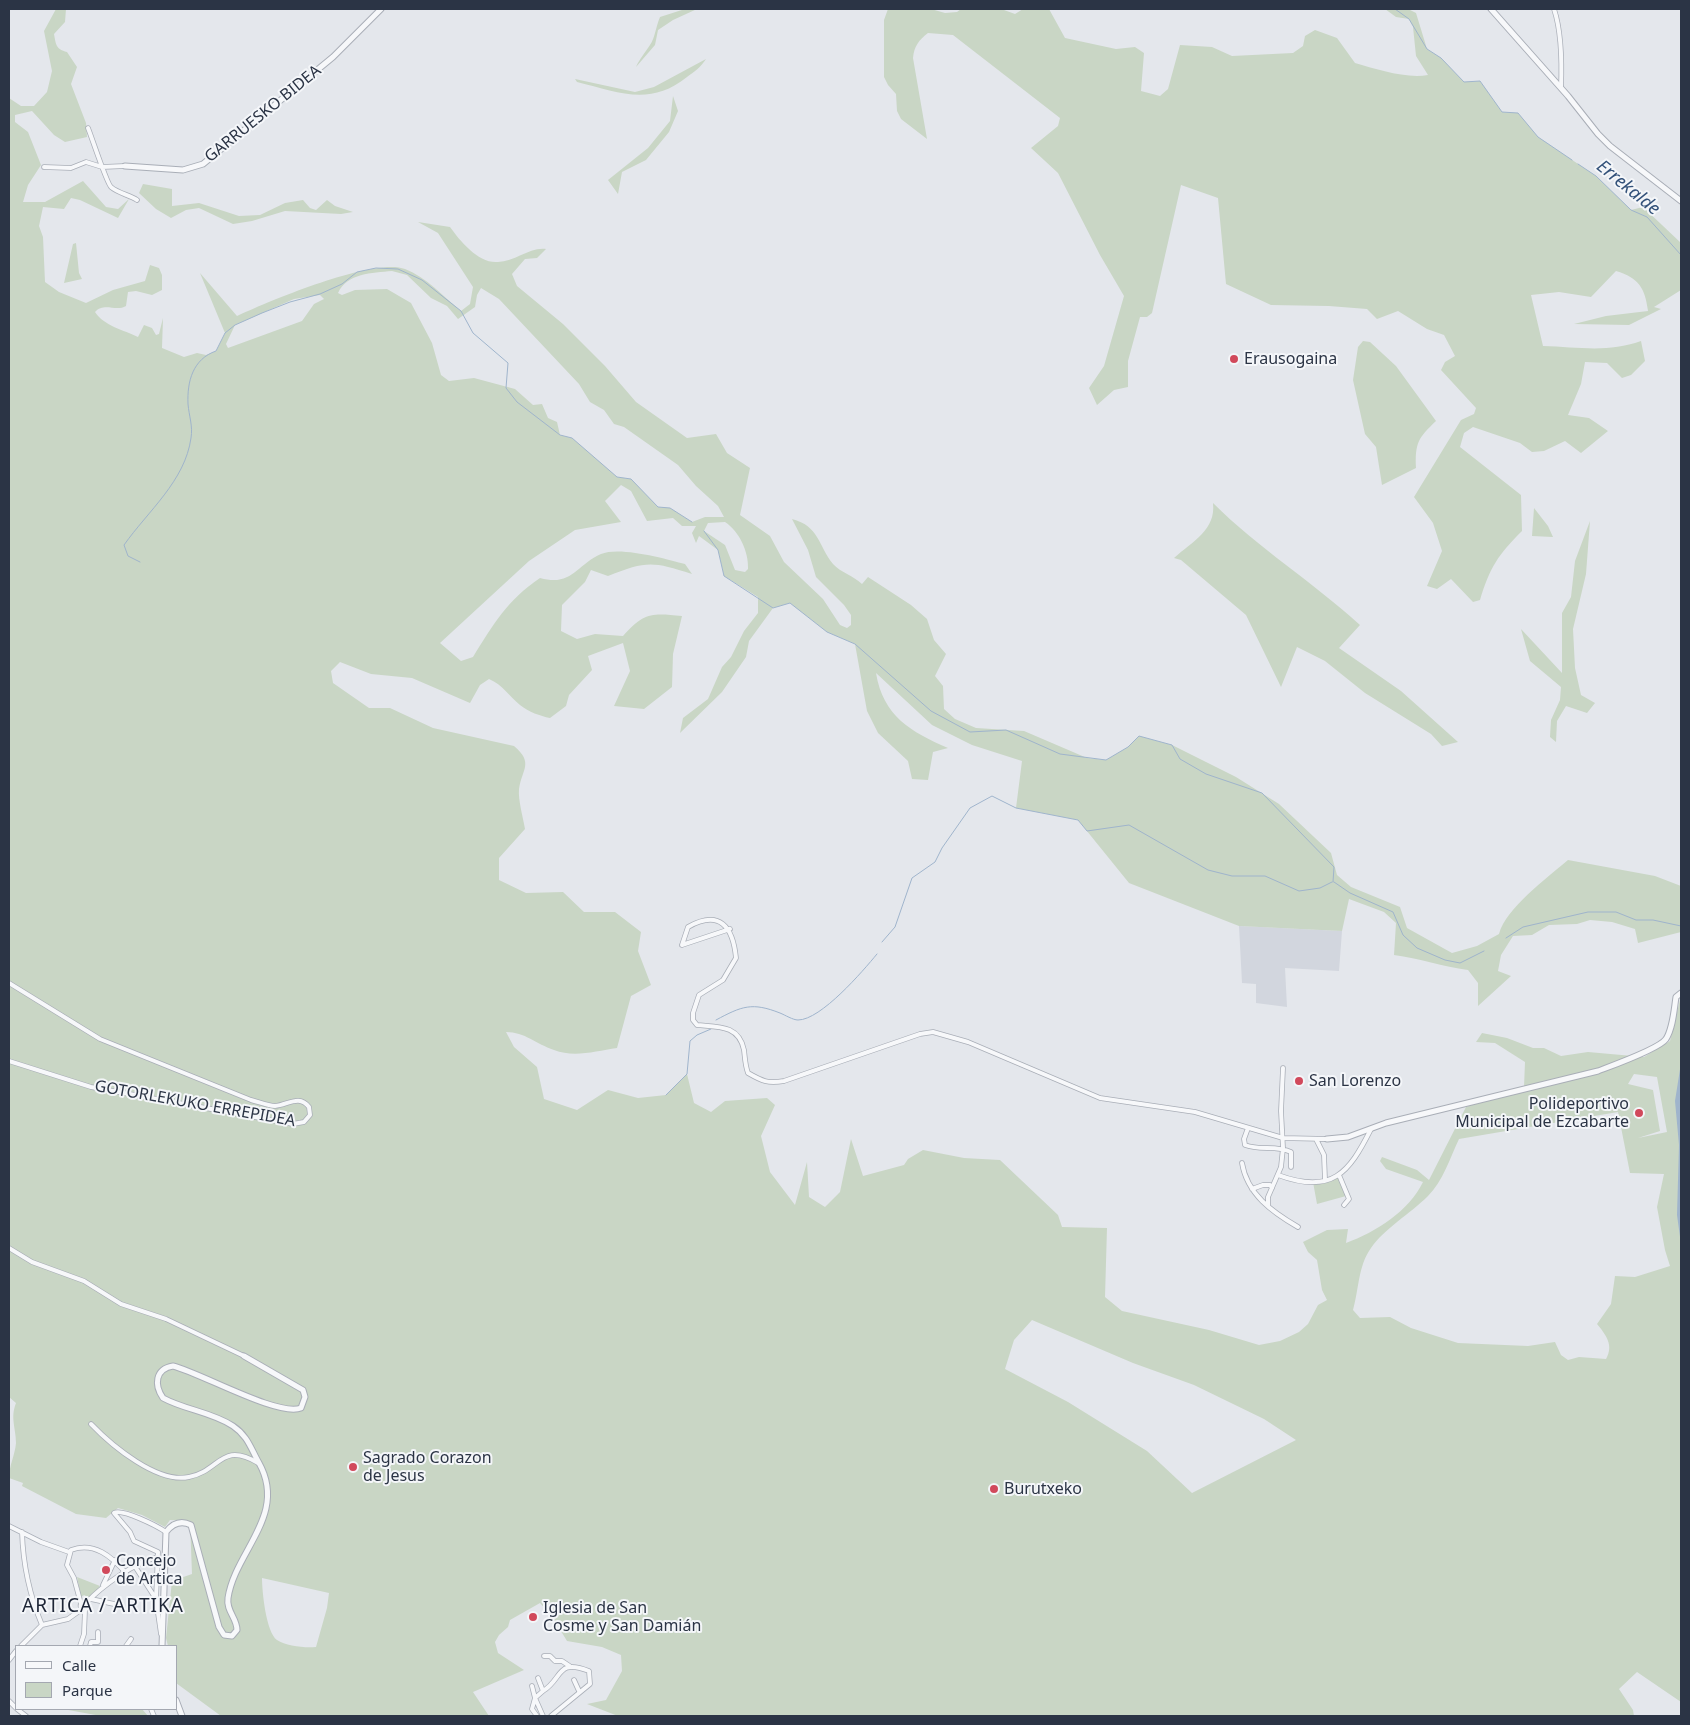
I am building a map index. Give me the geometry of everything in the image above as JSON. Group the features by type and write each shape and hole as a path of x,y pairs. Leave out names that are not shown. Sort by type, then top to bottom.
{"street":[{"name":"GARRUESKO BIDEA","path":"125,166 183,170 203,164 331,59 381,9"},
{"path":"1491,9 1610,146 1681,201"},
{"path":"1554,9 1559,27 1562,65 1561,88"},
{"path":"88,128 107,182 111,187 137,200"},
{"path":"44,167 71,168 86,162 102,167 125,166"},
{"path":"730,930 682,945 688,927 704,919 724,924 730,930 736,958 723,980 699,995 693,1013 693,1020 697,1025 718,1025 734,1032 744,1048 748,1073 771,1084 866,1054 920,1034 933,1032 968,1042 1100,1098 1195,1112 1283,1138 1340,1139 1371,1128 1598,1071 1657,1046 1666,1040 1676,997 1681,993"},
{"name":"GOTORLEKUKO ERREPIDEA","path":"9,982 100,1039 259,1102 273,1106 298,1100 304,1102 309,1107 310,1115 304,1122 293,1124 136,1096 91,1087 9,1061"},
{"path":"1268,1206 1272,1188 1278,1175 1283,1148 1281,1111 1283,1068"},
{"path":"1248,1128 1244,1139 1245,1145 1283,1148 1291,1152 1291,1168"},
{"path":"1278,1175 1313,1182 1340,1175 1353,1163 1371,1128"},
{"path":"1316,1139 1324,1155 1325,1180"},
{"path":"1242,1163 1246,1181 1252,1189 1276,1214 1298,1227"},
{"path":"1340,1175 1349,1199 1344,1205"},
{"path":"1252,1189 1263,1185 1270,1185 1272,1188"},
{"path":"9,1248 32,1262 84,1281 121,1304 166,1319 244,1356 303,1390 306,1397 301,1408 294,1411 173,1366 162,1370 156,1383 163,1398 219,1419 238,1430 250,1444 266,1484 265,1515 236,1571 229,1594 227,1605 238,1624 238,1630 232,1636 224,1635 219,1627 191,1525 181,1522 174,1524 166,1532 161,1634"},
{"path":"91,1424 119,1448 158,1474 173,1478 190,1477 232,1455 244,1455 258,1463"},
{"path":"162,1645 156,1599 158,1557 154,1550 134,1541 130,1532 114,1513 120,1512 150,1522 166,1532"},
{"path":"9,1526 70,1552"},
{"path":"22,1532 27,1582 42,1625"},
{"path":"80,1645 84,1634 83,1609 74,1578 67,1564 70,1552 76,1548 100,1550 115,1560 126,1573"},
{"path":"102,1587 136,1568 147,1559 158,1557"},
{"path":"22,1645 42,1625 73,1617 83,1609 86,1603 102,1587 115,1560"},
{"path":"136,1568 156,1599"},
{"path":"91,1599 114,1604"},
{"path":"81,1604 86,1603"},
{"path":"90,1645 91,1642 98,1642 98,1632"},
{"path":"127,1645 131,1638"},
{"path":"544,1656 550,1656 555,1661 562,1661 571,1667"},
{"path":"537,1716 532,1709 535,1698 553,1683 557,1674 571,1667 581,1667 590,1671 590,1684 579,1691 551,1716"},
{"path":"538,1678 543,1691"},
{"path":"574,1680 579,1691"},
{"path":"532,1686 543,1716"},
{"path":"178,1707 182,1716"}],"shaded area":[{"path":"1239,926 1342,931 1339,971 1285,968 1287,1007 1256,1003 1256,984 1242,983"}],"green space":[{"path":"56,9 66,9 65,22 54,34 55,41 57,46 67,52 77,67 71,84 86,123 87,137 65,142 54,135 32,111 15,115 15,122 28,132 41,165 28,185 23,202 45,202 83,181 106,207 118,209 129,199 118,218 80,200 71,198 64,209 43,207 39,226 43,237 45,282 59,292 86,303 113,290 145,281 150,265 159,268 162,275 162,290 152,295 136,291 128,292 126,306 122,308 106,307 95,312 109,324 138,337 144,325 152,328 156,335 159,334 163,318 162,348 184,357 197,353 206,355 216,351 225,333 200,273 237,316 321,282 370,269 390,267 405,269 420,277 461,311 470,304 473,287 438,233 418,222 450,227 471,250 491,262 510,260 534,250 546,249 537,258 525,259 512,274 517,286 563,324 605,366 636,402 687,438 716,434 727,453 750,468 740,515 770,536 784,562 823,599 840,625 847,628 851,625 851,615 844,605 816,577 808,550 792,519 808,526 813,531 828,557 839,569 862,584 868,577 911,605 927,619 934,640 946,654 935,676 943,686 944,709 955,719 976,728 1024,731 1087,758 1106,760 1128,747 1139,736 1172,745 1236,777 1279,804 1331,853 1337,875 1351,887 1400,907 1407,928 1452,953 1477,946 1499,934 1503,924 1518,904 1568,860 1655,876 1681,886 1681,932 1638,943 1635,929 1612,922 1590,920 1577,924 1549,925 1532,935 1513,936 1501,955 1498,971 1511,976 1478,1006 1478,983 1468,970 1394,955 1396,923 1384,912 1349,899 1342,931 1239,926 1129,883 1078,820 1016,808 1022,761 972,745 932,725 876,673 885,701 901,721 922,736 948,748 933,752 928,780 912,779 908,761 878,733 867,711 855,644 827,632 790,603 773,608 749,641 746,657 722,692 680,733 683,718 708,699 722,667 731,657 744,631 758,613 758,597 724,576 718,550 699,536 696,543 692,533 696,526 682,526 673,518 647,521 631,491 621,485 605,501 621,522 575,530 529,561 440,643 461,661 473,657 502,614 528,586 540,578 560,580 567,577 601,554 619,551 631,552 685,564 692,574 649,564 608,576 591,570 585,582 562,605 561,631 577,639 595,634 623,636 637,622 649,616 663,614 682,616 673,654 672,687 644,709 614,706 630,671 623,643 588,656 592,670 569,695 566,706 550,718 523,707 502,687 489,679 480,685 470,703 412,678 371,674 340,662 331,671 333,683 369,708 390,708 433,728 514,746 524,757 525,762 519,793 525,829 499,858 499,880 526,893 563,892 584,912 615,912 641,932 638,951 651,985 631,996 617,1048 585,1053 562,1052 548,1048 519,1034 506,1032 514,1047 537,1067 544,1099 577,1110 608,1090 638,1098 666,1095 687,1074 694,1103 711,1112 725,1101 767,1098 775,1105 761,1136 770,1172 795,1205 807,1162 809,1197 825,1207 840,1192 851,1139 863,1176 904,1165 908,1159 923,1150 964,1158 1000,1160 1058,1215 1062,1227 1107,1228 1105,1297 1122,1311 1209,1330 1259,1345 1280,1341 1299,1332 1308,1324 1318,1305 1327,1300 1322,1290 1317,1260 1308,1252 1303,1242 1327,1230 1348,1229 1346,1243 1369,1233 1400,1211 1417,1192 1423,1182 1386,1169 1380,1161 1382,1157 1417,1170 1429,1180 1466,1107 1524,1087 1525,1062 1495,1043 1476,1042 1482,1033 1507,1038 1533,1048 1544,1048 1561,1056 1588,1052 1644,1057 1670,1041 1681,996 1681,1702 1637,1672 1619,1689 1633,1710 1634,1716 618,1716 587,1704 606,1700 622,1671 621,1655 602,1647 567,1641 553,1618 540,1603 510,1620 508,1627 499,1635 495,1642 498,1653 524,1670 473,1692 489,1716 221,1716 178,1684 178,1645 168,1645 166,1638 172,1581 192,1574 190,1521 170,1520 165,1527 142,1515 118,1508 106,1518 76,1514 22,1486 23,1483 9,1478 16,1443 13,1418 16,1403 9,1397 9,98 21,106 34,106 47,92 52,71 44,31","holes":["392,271 407,275 431,298 447,306 458,319 475,307 477,295 481,288 499,299 579,384 590,402 604,410 614,424 624,427 678,465 696,486 718,506 724,517 705,517 692,522 670,508 658,507 631,479 617,477 572,438 560,435 557,422 548,418 542,404 533,405 515,389 474,378 449,381 441,375 432,343 411,303 387,289 355,290 342,295 338,293 347,281 361,275","320,295 324,299 314,304 302,321 228,348 226,344 235,325 294,299","725,522 739,536 747,556 748,569 745,572 735,570 725,545 704,531 708,523","1634,1074 1657,1077 1667,1132 1638,1138 1660,1131 1653,1090 1628,1084","1618,1112 1630,1173 1664,1174 1657,1207 1670,1266 1635,1277 1615,1276 1611,1304 1597,1324 1608,1340 1609,1349 1606,1359 1579,1357 1568,1360 1561,1355 1555,1342 1528,1346 1458,1343 1411,1328 1390,1317 1360,1318 1353,1310 1361,1270 1371,1248 1383,1234 1433,1190 1442,1176 1459,1139","1032,1320 1133,1363 1194,1385 1264,1419 1296,1440 1192,1493 1147,1451 1068,1402 1005,1369 1014,1340","262,1578 329,1593 327,1608 316,1647 285,1644 273,1636 265,1611"]},
{"path":"685,9 697,9 673,20 658,30 655,45 636,67 652,42 660,17"},
{"path":"888,9 931,9 945,13 957,12 961,9 991,9 1004,10 1015,14 1023,9 1049,9 1065,38 1116,49 1135,47 1144,53 1141,91 1160,96 1168,89 1180,45 1212,47 1232,56 1293,53 1303,46 1305,36 1315,30 1337,38 1355,63 1401,75 1428,75 1416,56 1413,27 1409,19 1396,17 1385,9 1408,9 1416,13 1427,49 1441,58 1464,82 1480,81 1502,112 1518,113 1538,137 1596,176 1631,210 1643,207 1681,243 1681,290 1654,307 1661,309 1629,325 1574,324 1606,316 1648,311 1645,296 1640,285 1630,277 1616,271 1591,297 1559,292 1531,295 1543,346 1605,348 1629,345 1641,341 1645,361 1631,375 1622,378 1607,363 1585,362 1581,384 1568,415 1589,418 1608,431 1581,453 1565,441 1544,451 1532,452 1520,443 1473,427 1464,433 1460,447 1521,495 1522,531 1507,547 1491,570 1480,600 1473,602 1451,579 1437,589 1427,586 1442,551 1433,523 1414,497 1461,420 1474,414 1476,408 1441,370 1445,362 1455,356 1444,335 1427,329 1398,311 1377,319 1367,309 1271,305 1226,284 1218,198 1181,185 1152,313 1147,317 1140,317 1128,361 1128,387 1114,390 1097,405 1089,388 1104,366 1124,296 1100,255 1058,173 1031,148 1058,126 1060,118 953,35 928,33 914,50 913,58 927,139 901,119 897,111 896,94 884,77 884,20"},
{"path":"706,59 695,71 673,86 660,92 647,94 620,93 577,82 575,79 635,92 654,87"},
{"path":"673,96 678,111 669,132 646,160 622,172 618,194 608,180 648,148 670,121"},
{"path":"143,184 172,189 172,206 199,203 239,216 260,215 285,203 303,200 310,208 316,210 327,200 335,206 353,212 341,214 285,211 252,221 233,224 199,208 186,210 171,218 156,209 139,193"},
{"path":"76,243 79,273 82,279 64,283 73,244"},
{"path":"1363,341 1370,342 1396,366 1436,421 1421,437 1416,452 1416,468 1382,485 1376,447 1365,434 1353,380 1358,347"},
{"path":"1213,503 1248,535 1324,594 1360,625 1339,648 1401,691 1458,742 1442,746 1431,734 1365,693 1325,661 1297,647 1281,687 1246,615 1181,560 1174,558 1207,528 1211,521"},
{"path":"1534,508 1548,526 1553,537 1532,536"},
{"path":"1590,521 1586,574 1573,629 1575,668 1581,695 1595,703 1587,713 1566,706 1557,721 1556,742 1550,737 1551,720 1560,700 1561,687 1530,661 1521,629 1562,673 1562,613 1571,597 1575,561"},
{"path":"1338,1176 1346,1196 1317,1204 1313,1182"},
{"path":"77,1577 100,1586 90,1598 84,1595 81,1597"},
{"path":"68,1710 143,1710 148,1716 101,1716"}],"water":[{"path":"1681,1063 1681,1244 1677,1215 1679,1145 1675,1101"}],"waterway":[{"name":"Errekalde","path":"1395,9 1409,19 1427,49 1441,58 1464,82 1480,81 1502,112 1518,113 1538,137 1572,160"},
{"name":"Errekalde","path":"1578,164 1596,176 1631,210 1647,217 1681,255"},
{"path":"140,562 128,556 124,545 164,495 181,468 187,454 191,438 188,395 190,379 197,365 202,359 216,351 225,333 235,325 290,302 320,294 342,284 357,272 376,268 398,269 422,280 461,311 473,333 508,363 506,388 517,402 560,435 572,438 617,477 631,479 658,507 670,508 692,522"},
{"path":"704,531 718,550 724,576 773,608 790,603 827,632 855,644 931,711 970,732 1006,730 1060,754 1106,760 1128,747 1139,736 1172,745 1180,759 1206,774 1262,793 1334,867 1333,882"},
{"path":"882,942 895,927 912,878 935,862 942,848 970,808 992,796 1016,808 1078,820 1087,831 1129,825 1208,870 1232,876 1265,876 1299,891 1320,888 1332,882"},
{"path":"1334,882 1350,893 1393,912 1403,935 1417,948 1445,960 1460,963 1484,951"},
{"path":"1506,938 1523,927 1588,912 1616,912 1636,920 1653,920 1681,926"},
{"path":"716,1020 733,1011 747,1007 762,1007 796,1020 807,1018 829,1004 877,954"},
{"path":"666,1095 687,1074 690,1041 697,1035 711,1029"}],"place":[{"name":"Erausogaina","path":"1234,359"},
{"name":"San Lorenzo","path":"1299,1081"},
{"name":"Polideportivo Municipal de Ezcabarte","path":"1639,1113"},
{"name":"Sagrado Corazon de Jesus","path":"353,1467"},
{"name":"Burutxeko","path":"994,1489"},
{"name":"Concejo de Artica","path":"106,1570"},
{"name":"Iglesia de San Cosme y San Damián","path":"533,1617"}],"district":[{"name":"ARTICA / ARTIKA","path":"103,1607"}]}
